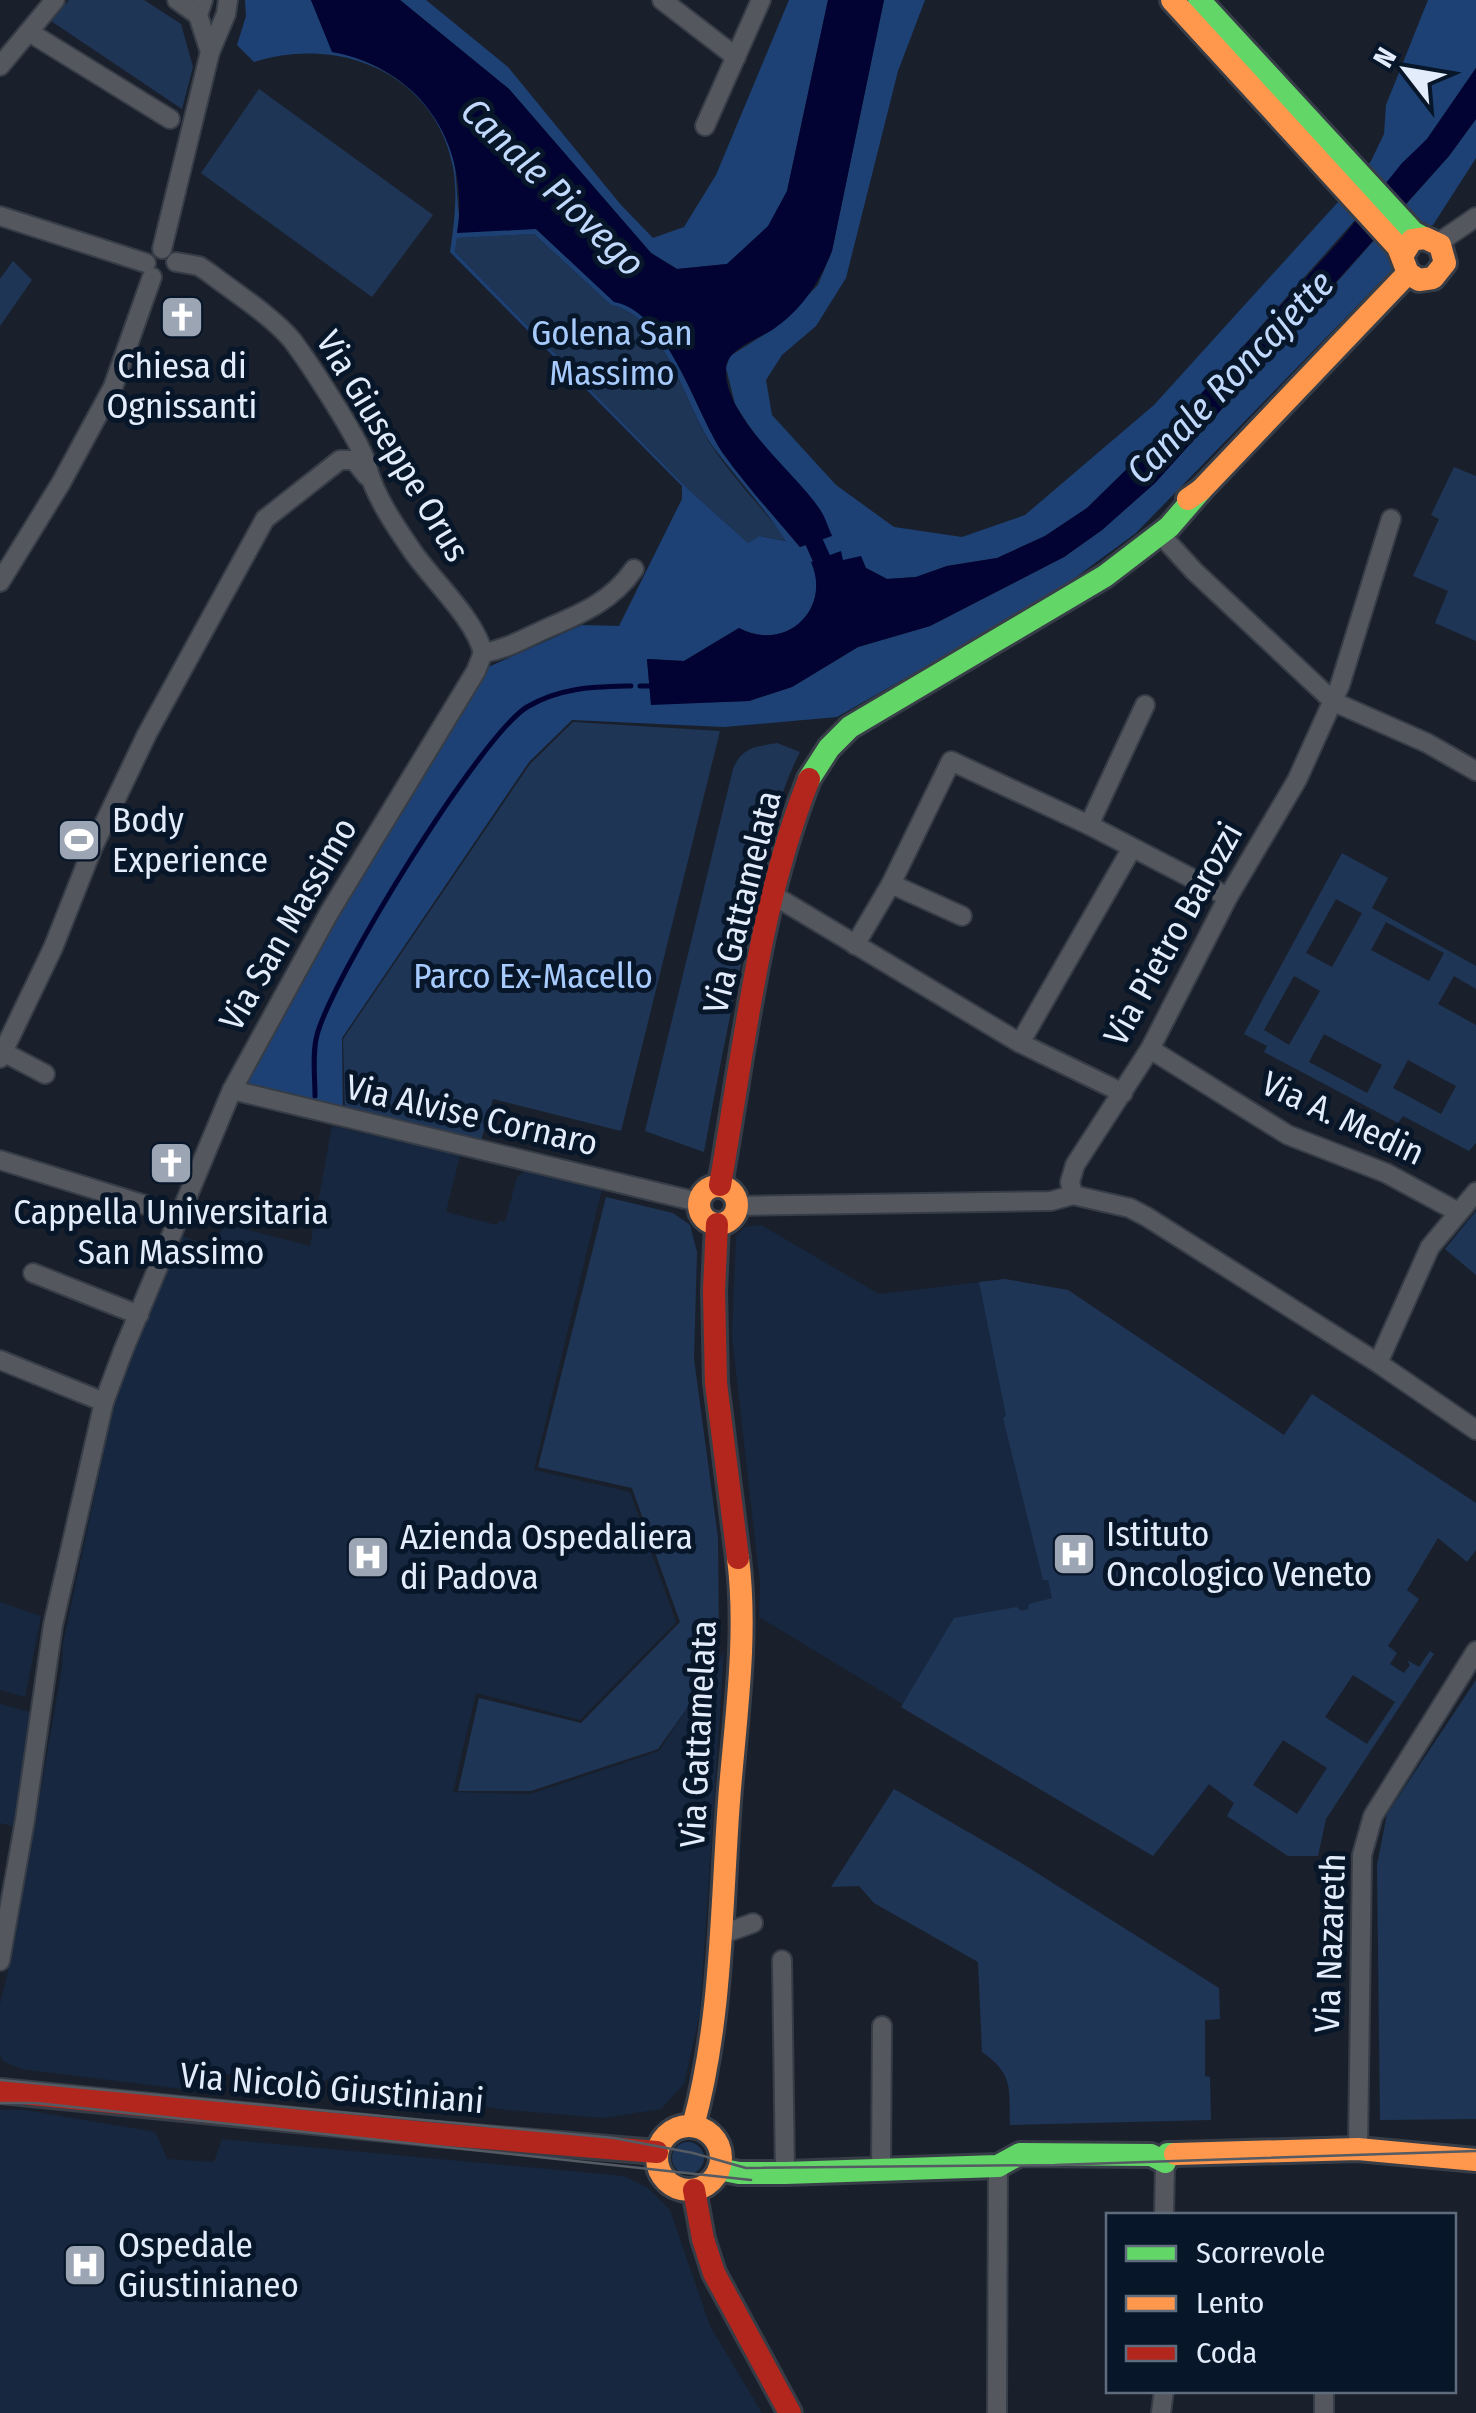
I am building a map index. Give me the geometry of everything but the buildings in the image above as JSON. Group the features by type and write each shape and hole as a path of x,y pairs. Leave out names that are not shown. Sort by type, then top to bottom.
{"main road":[{"path":"1172,0 1414,248"},
{"path":"1199,0 1355,185"},
{"name":"Via Gattamelata","path":"720,1185 773,895 806,784 829,748 850,728 1066,603 1162,536 1414,248"},
{"name":"Via Gattamelata","path":"1123,563 1139,543 1201,490"},
{"path":"720,1185 733,1192 737,1206 731,1219 717,1224 705,1220 698,1202 706,1189 720,1185"},
{"name":"Via Gattamelata","path":"693,2126 710,2056 738,1685 740,1584 716,1383 717,1224"},
{"name":"Via Nicolò Giustiniani","path":"0,2090 408,2132 657,2152"},
{"path":"683,2126 693,2126 714,2138 720,2153 719,2169 709,2182 694,2190 677,2188 663,2177 657,2152 666,2135 683,2126"},
{"path":"719,2169 785,2173 1005,2166 1020,2154 1151,2156 1165,2162 1168,2154 1358,2149 1476,2160"},
{"path":"694,2190 714,2273 790,2413"}],"street":[{"path":"0,66 55,0"},
{"path":"177,0 200,11 209,26 223,8"},
{"path":"662,0 736,58"},
{"path":"705,126 761,0"},
{"path":"0,216 149,270 160,280 169,277 169,256 210,52 223,8"},
{"path":"200,11 210,52"},
{"path":"29,32 170,119"},
{"name":"Via Gattamelata","path":"1414,248 1476,217"},
{"path":"0,582 61,483 113,387 149,270 149,254 169,256"},
{"name":"Via Giuseppe Orus","path":"169,256 208,272 289,336 350,434 367,466 366,476 412,551 474,632 483,653"},
{"path":"45,1074 1,1055 53,948 92,847 146,734 265,519 340,460 354,460 366,476"},
{"name":"Via Pietro Barozzi","path":"1073,1195 1070,1176 1075,1165 1150,1050 1334,702 1390,519"},
{"path":"1162,536 1194,572 1334,702 1427,744 1476,772"},
{"path":"483,653 505,649 582,614 608,598 634,569"},
{"name":"Via San Massimo","path":"0,1957 25,1820 52,1625 104,1402 232,1090 329,913 476,671 483,653"},
{"path":"1090,825 1144,705"},
{"path":"855,944 891,884 951,761 1090,825 1228,897"},
{"path":"1020,1043 1132,848"},
{"path":"891,884 962,916"},
{"path":"773,895 1020,1043 1122,1092"},
{"name":"Via A. Medin","path":"1150,1050 1288,1135 1386,1172 1458,1212"},
{"name":"Via Alvise Cornaro","path":"232,1090 698,1202"},
{"path":"0,1160 181,1216"},
{"path":"1378,1363 1426,1256 1476,1192"},
{"path":"737,1206 1036,1202 1073,1195 1130,1208 1378,1363 1476,1430"},
{"path":"33,1272 138,1315"},
{"path":"0,1360 104,1402"},
{"name":"Via Nazareth","path":"1358,2149 1362,1872 1366,1834 1382,1799 1476,1651"},
{"path":"720,1935 753,1922"},
{"path":"782,1960 785,2173"},
{"path":"881,2170 882,2026"},
{"path":"1164,2213 1165,2162"},
{"path":"996,2413 998,2166"}],"shaded area":[{"path":"245,0 311,0 332,51 368,63 386,72 403,83 419,97 433,111 451,145 459,215 536,229 614,301 634,309 651,324 679,367 725,456 800,547 832,535 735,404 726,368 730,356 775,328 818,285 832,251 884,0 925,0 898,71 846,278 816,326 782,355 766,380 772,415 836,485 894,527 962,537 1025,515 1154,405 1371,161 1384,134 1386,105 1428,0 1476,0 1476,68 1427,139 1182,415 1087,508 1045,536 997,558 947,566 916,577 887,579 866,568 816,573 813,604 796,626 770,635 739,628 684,661 647,659 651,704 749,701 792,687 858,647 930,626 1064,557 1102,530 1155,483 1449,156 1476,119 1476,158 1433,225 1425,222 1390,253 1392,270 1136,533 1053,594 837,717 724,727 572,720 529,762 342,1038 343,1121 237,1095 332,915 486,668 582,625 619,626 682,499 682,486 450,252 455,199 453,167 443,134 426,107 405,85 379,69 350,59 286,55 254,62 237,45 246,16","holes":["534,234 611,305 630,313 660,345 714,448 786,541 760,536 748,543 689,490 455,252 457,238"]},
{"path":"400,0 426,0 508,67 621,205 653,238 684,227 716,175 789,0 828,0 787,191 769,226 727,264 677,269 651,253 509,89"},
{"name":"Azienda Ospedaliera di Padova","path":"332,1126 460,1155 446,1212 497,1225 499,1221 505,1222 517,1177 527,1170 602,1189 534,1470 630,1492 676,1622 580,1720 476,1693 453,1792 531,1794 659,1751 724,1652 700,2013 684,2084 661,2109 604,2118 507,2110 357,2087 357,2082 328,2078 323,2084 226,2074 217,2079 215,2093 21,2069 3,2061 0,2054 0,2004 13,1951 63,1643 114,1405 131,1356 183,1236 212,1247 225,1224 310,1246"},
{"name":"Istituto Oncologico Veneto","path":"761,1225 879,1294 1005,1279 1416,1523 1153,1856 759,1617 760,1584 732,1337 736,1236 745,1227"},
{"path":"0,1602 41,1616 25,1697 0,1690"},
{"path":"0,1704 30,1712 16,1827 0,1823"},
{"path":"0,2110 25,2110 150,2131 156,2133 167,2159 214,2162 222,2139 624,2176 648,2188 670,2210 710,2326 762,2413 0,2413"}],"green space":[{"path":"69,0 144,0 181,24 193,67 182,109 51,21"},
{"path":"259,89 433,215 372,297 201,173"},
{"name":"Golena San Massimo","path":"534,234 611,305 645,326 672,364 711,445 788,541 761,536 748,543 689,490 455,252 457,238"},
{"path":"13,261 32,280 0,326 0,279"},
{"path":"1454,467 1476,476 1476,641 1435,623 1448,591 1413,576 1439,519 1431,515"},
{"name":"Parco Ex-Macello","path":"573,722 720,731 621,1131 493,1099 479,1147 345,1112 343,1039 530,764"},
{"path":"777,743 800,752 770,837 704,1152 645,1131 733,769 745,752"},
{"path":"1342,853 1388,878 1372,908 1476,966 1476,989 1454,976 1438,1004 1476,1025 1476,1143 1469,1151 1403,1116 1398,1123 1264,1052 1267,1046 1244,1034","holes":["1336,899 1362,913 1332,967 1306,953","1386,922 1444,953 1429,981 1371,950","1294,976 1320,991 1289,1045 1264,1030","1324,1034 1382,1065 1367,1093 1309,1062","1408,1060 1456,1086 1441,1114 1393,1088"]},
{"path":"606,1197 673,1213 690,1225 697,1252 694,1359 718,1538 719,1663 658,1749 531,1791 458,1791 479,1698 581,1723 680,1622 632,1488 538,1467"},
{"path":"1476,1211 1476,1275 1445,1249"},
{"path":"1005,1279 1068,1290 1284,1435 1312,1394 1476,1503 1476,1550 1467,1562 1438,1538 1407,1590 1419,1599 1388,1646 1397,1653 1390,1664 1404,1673 1410,1665 1407,1660 1419,1667 1430,1651 1434,1654 1326,1819 1318,1856 1288,1856 1227,1816 1234,1803 1209,1784 1153,1856 901,1707 954,1618 1017,1607 1021,1611 1028,1609 1029,1604 1052,1598 1048,1580 1043,1580 1003,1418 1006,1416 979,1282","holes":["1353,1675 1395,1702 1367,1744 1325,1717","1283,1740 1327,1768 1297,1814 1253,1785"]},
{"path":"1476,1680 1476,2119 1380,2120 1377,1865 1387,1814"},
{"path":"894,1789 1018,1861 1219,1988 1220,2019 1205,2020 1205,2076 1210,2077 1211,2120 1010,2125 1005,2075 982,2052 978,1962 874,1903 859,1886 831,1887"},
{"path":"688,2142 699,2147 704,2158 699,2169 688,2174 677,2169 672,2158 677,2147"}],"water":[{"name":"Canale Piovego","path":"311,0 400,0 509,89 651,253 677,269 727,264 768,226 787,191 828,0 884,0 832,251 801,305 772,330 737,350 726,368 728,387 736,405 762,443 819,508 832,536 800,547 725,456 679,367 651,325 634,310 614,302 536,229 457,233 456,170 433,115 391,75 332,52"},
{"path":"1476,68 1476,119 1449,156 1155,483 1102,530 1064,557 930,626 858,647 792,687 749,701 651,705 647,659 684,661 739,628 773,635 800,622 810,611 815,596 811,562 841,551 843,560 861,556 866,568 887,579 916,577 947,566 997,558 1045,536 1087,508 1182,415 1341,239 1402,163 1427,139"}],"waterway":[{"name":"Canale Roncajette","path":"805,522 829,575"},
{"path":"315,1096 315,1042 328,1006 410,860 476,762 505,727 540,700 578,689 631,686"},
{"path":"640,686 657,686"}],"tram line":[{"path":"0,2080 614,2138 746,2168 1055,2165 1476,2151"},
{"path":"0,2103 36,2103 751,2180"}],"traffic: fast":[{"path":"1199,0 1413,232 1422,237"},
{"path":"809,779 829,748 850,727 1105,576 1169,527 1201,490"},
{"path":"719,2169 785,2173 998,2166 1020,2154 1151,2155 1165,2162 1168,2154 1175,2154"}],"traffic: slow":[{"path":"1172,0 1398,247 1408,273 1419,280 1433,278 1445,263 1440,245 1425,238 1412,240 1402,256"},
{"path":"1188,499 1201,490 1408,273"},
{"path":"718,1186 732,1191 737,1205 732,1219 718,1224 704,1219 699,1205 704,1191 718,1186"},
{"path":"693,2126 710,2046 719,1965 741,1649 738,1558"},
{"path":"689,2126 712,2135 721,2158 712,2181 689,2190 666,2181 657,2158 666,2135 689,2126"},
{"path":"1175,2154 1358,2149 1476,2160"}],"traffic: jam":[{"path":"720,1185 765,928 809,779"},
{"path":"717,1224 716,1383 738,1558"},
{"path":"0,2091 657,2152"},
{"path":"694,2190 714,2273 790,2413"}],"place":[{"name":"Chiesa di Ognissanti","path":"182,317"},
{"name":"Body Experience","path":"79,840"},
{"name":"Cappella Universitaria San Massimo","path":"171,1163"},
{"name":"Istituto Oncologico Veneto","path":"1074,1554"},
{"name":"Azienda Ospedaliera di Padova","path":"368,1557"},
{"name":"Ospedale Giustinianeo","path":"85,2265"}]}
